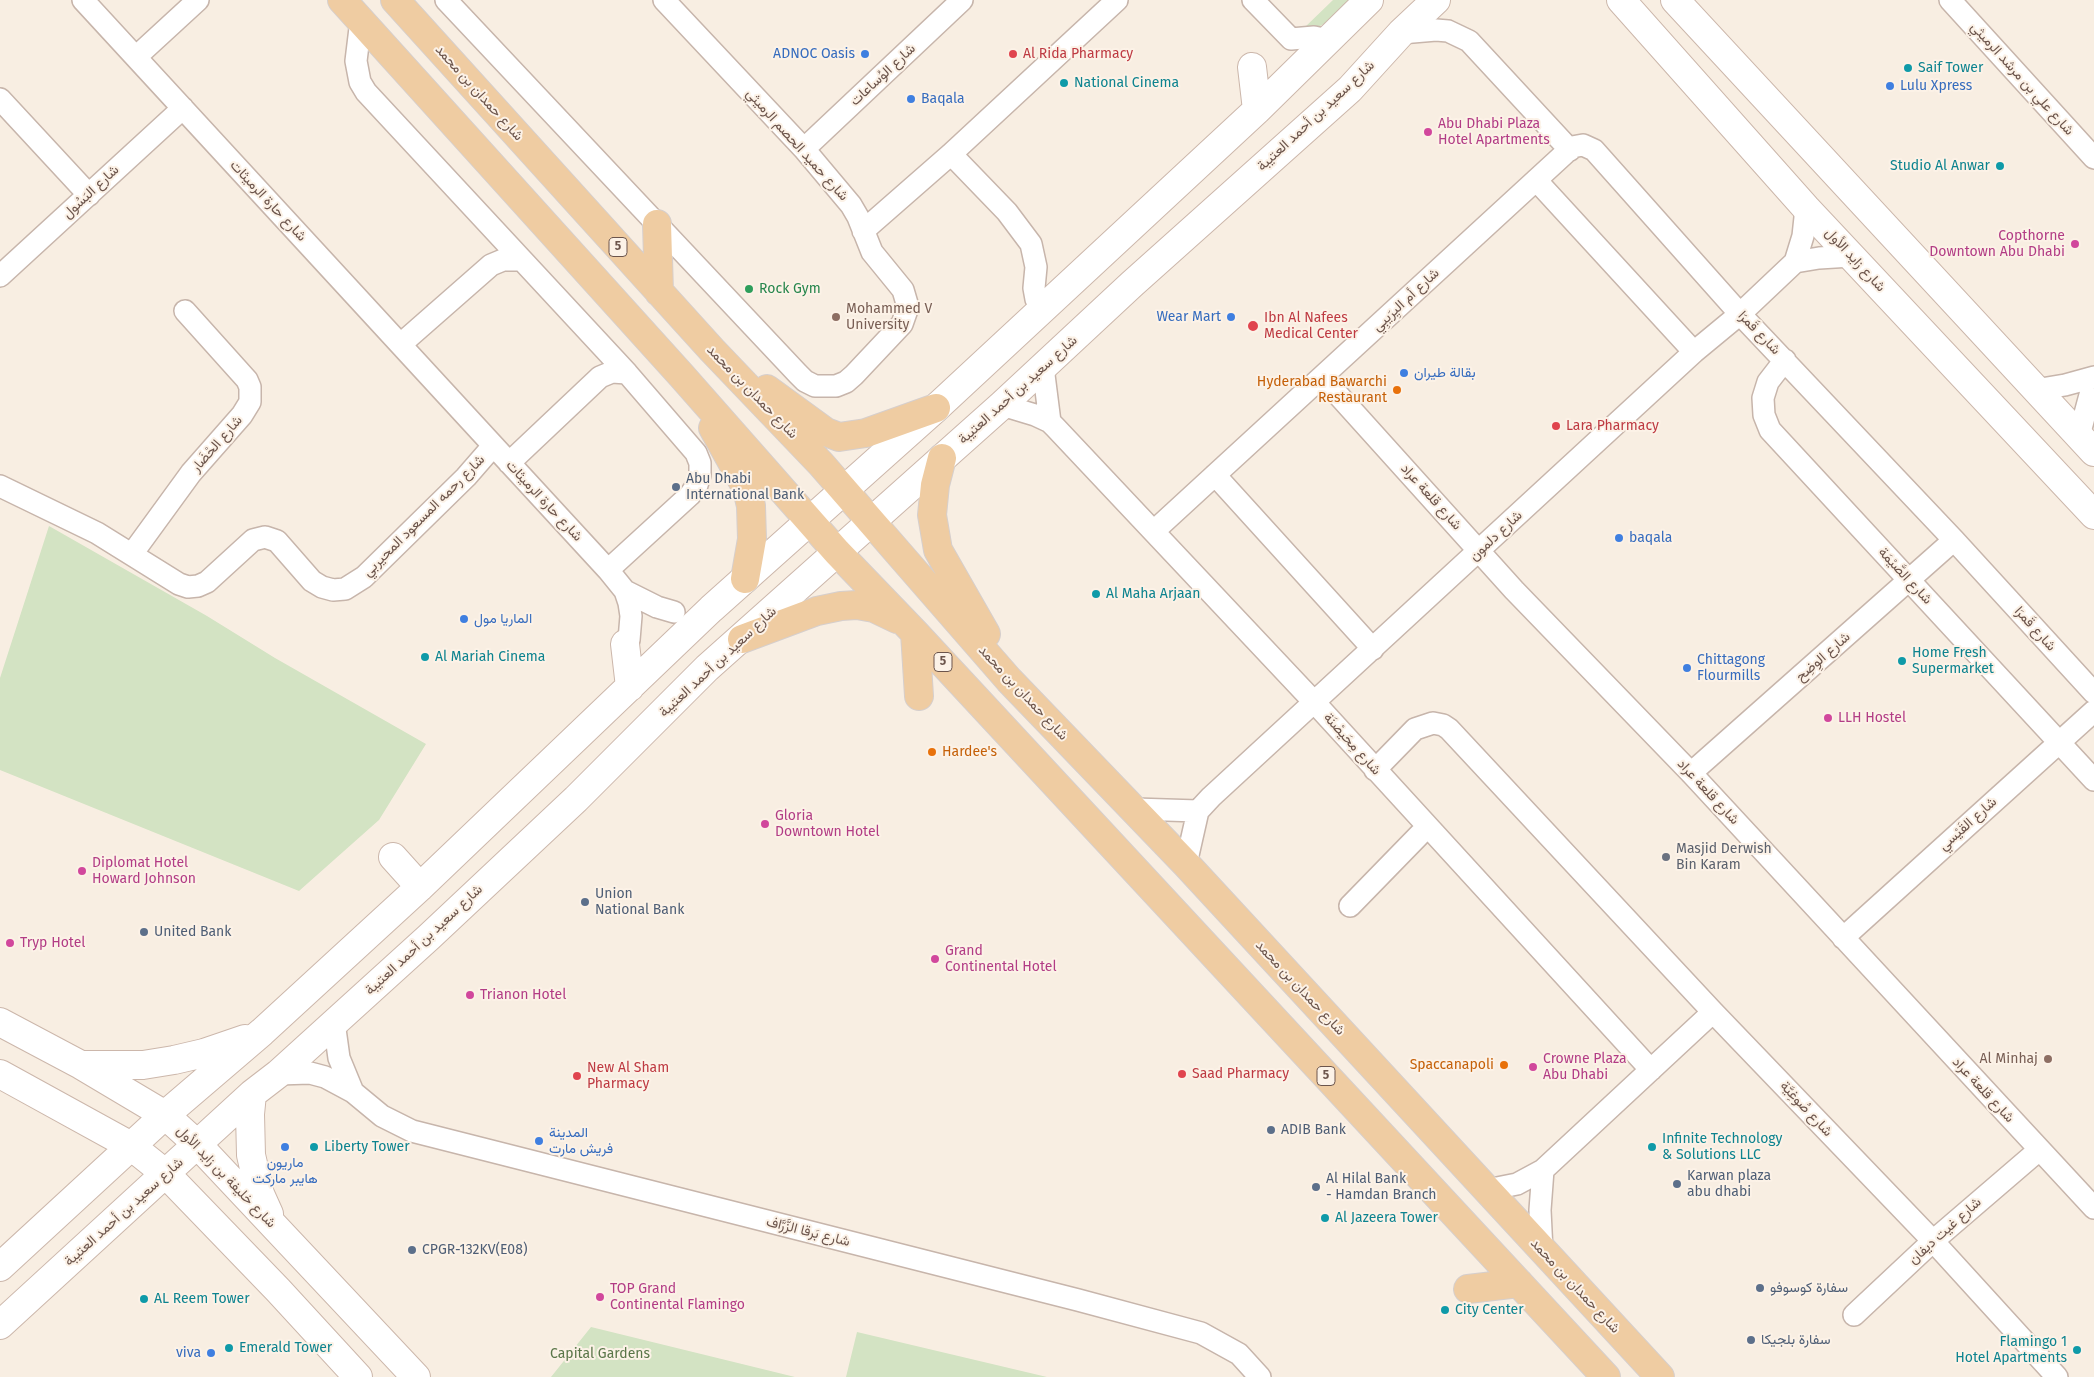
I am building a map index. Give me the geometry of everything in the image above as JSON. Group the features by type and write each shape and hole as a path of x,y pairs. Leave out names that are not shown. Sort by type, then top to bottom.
{"main road":[{"name":"5","path":"342,0 681,375 837,552 912,630 1606,1377"},
{"name":"شارع حمدان بن محمد","path":"396,0 712,350 821,464 1009,680 1135,808 1660,1377"},
{"path":"0,1267 165,1115 262,1032 420,887 745,579 936,408 1257,110 1369,0"},
{"name":"شارع سعيد بن أحمد العتيبة","path":"0,1325 252,1094 278,1074 429,937 569,805 707,668 742,639 1002,405 1132,284 1350,89 1401,34 1436,0"},
{"name":"شارع زايد الأول","path":"1621,0 1850,256 2094,515"},
{"path":"1676,0 2086,444"},
{"path":"1252,66 1257,110"},
{"path":"657,224 659,292"},
{"path":"712,350 751,376 826,432 839,437 866,433 936,408"},
{"path":"681,375 747,489 752,523 750,553 745,579"},
{"path":"942,458 935,485 932,515 938,550 988,638 1009,680"},
{"path":"742,639 817,611 857,605 874,608 888,614 912,630 920,696"},
{"path":"627,642 630,687"},
{"path":"393,857 420,887"},
{"name":"شارع خليفة بن زايد الأول","path":"0,1022 81,1065 165,1115 197,1144 416,1377"},
{"path":"81,1065 143,1065 174,1060 234,1044 262,1032"},
{"path":"0,1074 131,1146 166,1174 278,1290 358,1377"},
{"path":"252,1094 250,1114 251,1154 260,1194 278,1231"},
{"path":"1468,1289 1519,1284"}],"street":[{"name":"شارع حارة الرميثات","path":"83,0 401,344 608,570 625,591 641,600 674,612"},
{"path":"136,57 198,0"},
{"name":"شارع حميد الحصم الرميثي","path":"446,0 805,381 815,386 826,388 836,386 850,378 896,331 906,316 908,307 903,290 872,252 851,205 804,149 664,0"},
{"name":"شارع الوُساعات","path":"804,149 961,0"},
{"path":"863,232 952,154 1117,0"},
{"path":"1253,0 1291,39 1314,37 1328,40"},
{"name":"شارع علي بن مرشد الرميثي","path":"1950,0 2091,148"},
{"path":"362,20 356,61 360,82 366,92 626,373 696,453 700,463 700,475 697,485 690,495 608,570"},
{"path":"1401,34 1436,30 1448,31 1469,41 1570,150"},
{"path":"0,99 89,194"},
{"name":"شارع البَسُول","path":"0,276 183,108"},
{"name":"شارع قَمرَا","path":"1570,150 1572,147 1584,145 1594,150 1740,314 1954,540 2094,693"},
{"name":"شارع أم اليِرَيبِي","path":"1154,531 1570,150"},
{"path":"952,154 1008,212 1031,244 1036,267 1034,288 1036,299 1041,309"},
{"path":"1536,180 1694,352"},
{"path":"1806,208 1803,236 1796,262 1850,256"},
{"path":"401,344 491,265 503,260 522,260"},
{"name":"شارع دلمون","path":"1198,811 1694,352 1740,314 1796,262"},
{"name":"شارع الحْضَار","path":"132,554 191,473 242,415 250,402 250,387 247,380 185,311"},
{"name":"شارع الصَّيْمَة","path":"1785,360 1768,382 1763,398 1764,415 1770,430 2094,780"},
{"path":"1043,367 1050,422"},
{"name":"شارع رحمه المسعود المحيربي","path":"509,463 600,377 612,372 626,373"},
{"name":"شارع قلعة عراد","path":"1322,377 1514,590 1691,773 2094,1208"},
{"path":"2035,390 2094,378 2086,444"},
{"name":"شارع مِحَيصْنَة","path":"1002,405 1050,422 1315,703 1651,1070"},
{"name":"شارع رحمه المسعود المحيربي","path":"0,486 97,533 178,584 188,587 198,586 207,582 253,540 265,537 277,541 312,581 322,587 333,590 345,589 356,584 466,477 493,446"},
{"path":"1215,475 1373,650"},
{"name":"شارع الوِضِح","path":"1691,773 1954,540"},
{"name":"شارع حارة الرميثات","path":"625,591 631,616 627,642"},
{"name":"شارع القَيْسي","path":"1843,938 2094,711"},
{"name":"شارع صُوغِيَّة","path":"1375,770 1415,729 1432,723 1443,725 1449,729 1713,1012 1933,1241 2058,1377"},
{"path":"1135,808 1198,811 1186,864"},
{"path":"1350,906 1427,826"},
{"path":"1487,1190 1517,1184 1543,1170 1713,1012"},
{"name":"شارع بَرقا الزَّرَّاف","path":"334,1022 338,1058 353,1092"},
{"name":"شارع بَرقا الزَّرَّاف","path":"278,1074 310,1073 332,1080 353,1092 382,1116 412,1131 1078,1300 1200,1333 1239,1354 1260,1377"},
{"name":"شارع غيت ديفان","path":"1854,1315 1933,1241 2039,1150"},
{"path":"1542,1251 1540,1210 1543,1170"}],"green space":[{"path":"1333,0 1353,0 1336,17 1320,26 1304,28"},
{"path":"49,526 426,744 379,820 299,891 0,770 0,678"},
{"name":"Capital Gardens","path":"591,1327 795,1377 551,1377"},
{"path":"857,1332 1047,1377 846,1377"}],"place":[{"name":"ADNOC Oasis","path":"865,54"},
{"name":"Al Rida Pharmacy","path":"1013,54"},
{"name":"Saif Tower","path":"1908,68"},
{"name":"National Cinema","path":"1064,83"},
{"name":"Lulu Xpress","path":"1890,86"},
{"name":"Baqala","path":"911,99"},
{"name":"Abu Dhabi Plaza Hotel Apartments","path":"1428,132"},
{"name":"Studio Al Anwar","path":"2000,166"},
{"name":"Copthorne Downtown Abu Dhabi","path":"2075,244"},
{"name":"Rock Gym","path":"749,289"},
{"name":"Mohammed V University","path":"836,317"},
{"name":"Wear Mart","path":"1231,317"},
{"name":"Ibn Al Nafees Medical Center","path":"1253,326"},
{"name":"بقالة طيران","path":"1404,373"},
{"name":"Hyderabad Bawarchi Restaurant","path":"1397,390"},
{"name":"Lara Pharmacy","path":"1556,426"},
{"name":"Abu Dhabi International Bank","path":"676,487"},
{"name":"baqala","path":"1619,538"},
{"name":"Al Maha Arjaan","path":"1096,594"},
{"name":"الماريا مول","path":"464,619"},
{"name":"Al Mariah Cinema","path":"425,657"},
{"name":"Home Fresh Supermarket","path":"1902,661"},
{"name":"Chittagong Flourmills","path":"1687,668"},
{"name":"LLH Hostel","path":"1828,718"},
{"name":"Hardee's","path":"932,752"},
{"name":"Gloria Downtown Hotel","path":"765,824"},
{"name":"Masjid Derwish Bin Karam","path":"1666,857"},
{"name":"Diplomat Hotel Howard Johnson","path":"82,871"},
{"name":"Union National Bank","path":"585,902"},
{"name":"United Bank","path":"144,932"},
{"name":"Tryp Hotel","path":"10,943"},
{"name":"Grand Continental Hotel","path":"935,959"},
{"name":"Trianon Hotel","path":"470,995"},
{"name":"Al Minhaj","path":"2048,1059"},
{"name":"Spaccanapoli","path":"1504,1065"},
{"name":"Crowne Plaza Abu Dhabi","path":"1533,1067"},
{"name":"Saad Pharmacy","path":"1182,1074"},
{"name":"New Al Sham Pharmacy","path":"577,1076"},
{"name":"ADIB Bank","path":"1271,1130"},
{"name":"المدينة فريش مارت","path":"539,1141"},
{"name":"ماريون هايبر ماركت","path":"285,1147"},
{"name":"Liberty Tower","path":"314,1147"},
{"name":"Infinite Technology & Solutions LLC","path":"1652,1147"},
{"name":"Karwan plaza abu dhabi","path":"1677,1184"},
{"name":"Al Hilal Bank - Hamdan Branch","path":"1316,1187"},
{"name":"Al Jazeera Tower","path":"1325,1218"},
{"name":"CPGR-132KV(E08)","path":"412,1250"},
{"name":"سفارة كوسوفو","path":"1760,1288"},
{"name":"TOP Grand Continental Flamingo","path":"600,1297"},
{"name":"AL Reem Tower","path":"144,1299"},
{"name":"City Center","path":"1445,1310"},
{"name":"سفارة بلجيكا","path":"1751,1340"},
{"name":"Emerald Tower","path":"229,1348"},
{"name":"Flamingo 1 Hotel Apartments","path":"2077,1350"},
{"name":"viva","path":"211,1353"}]}
